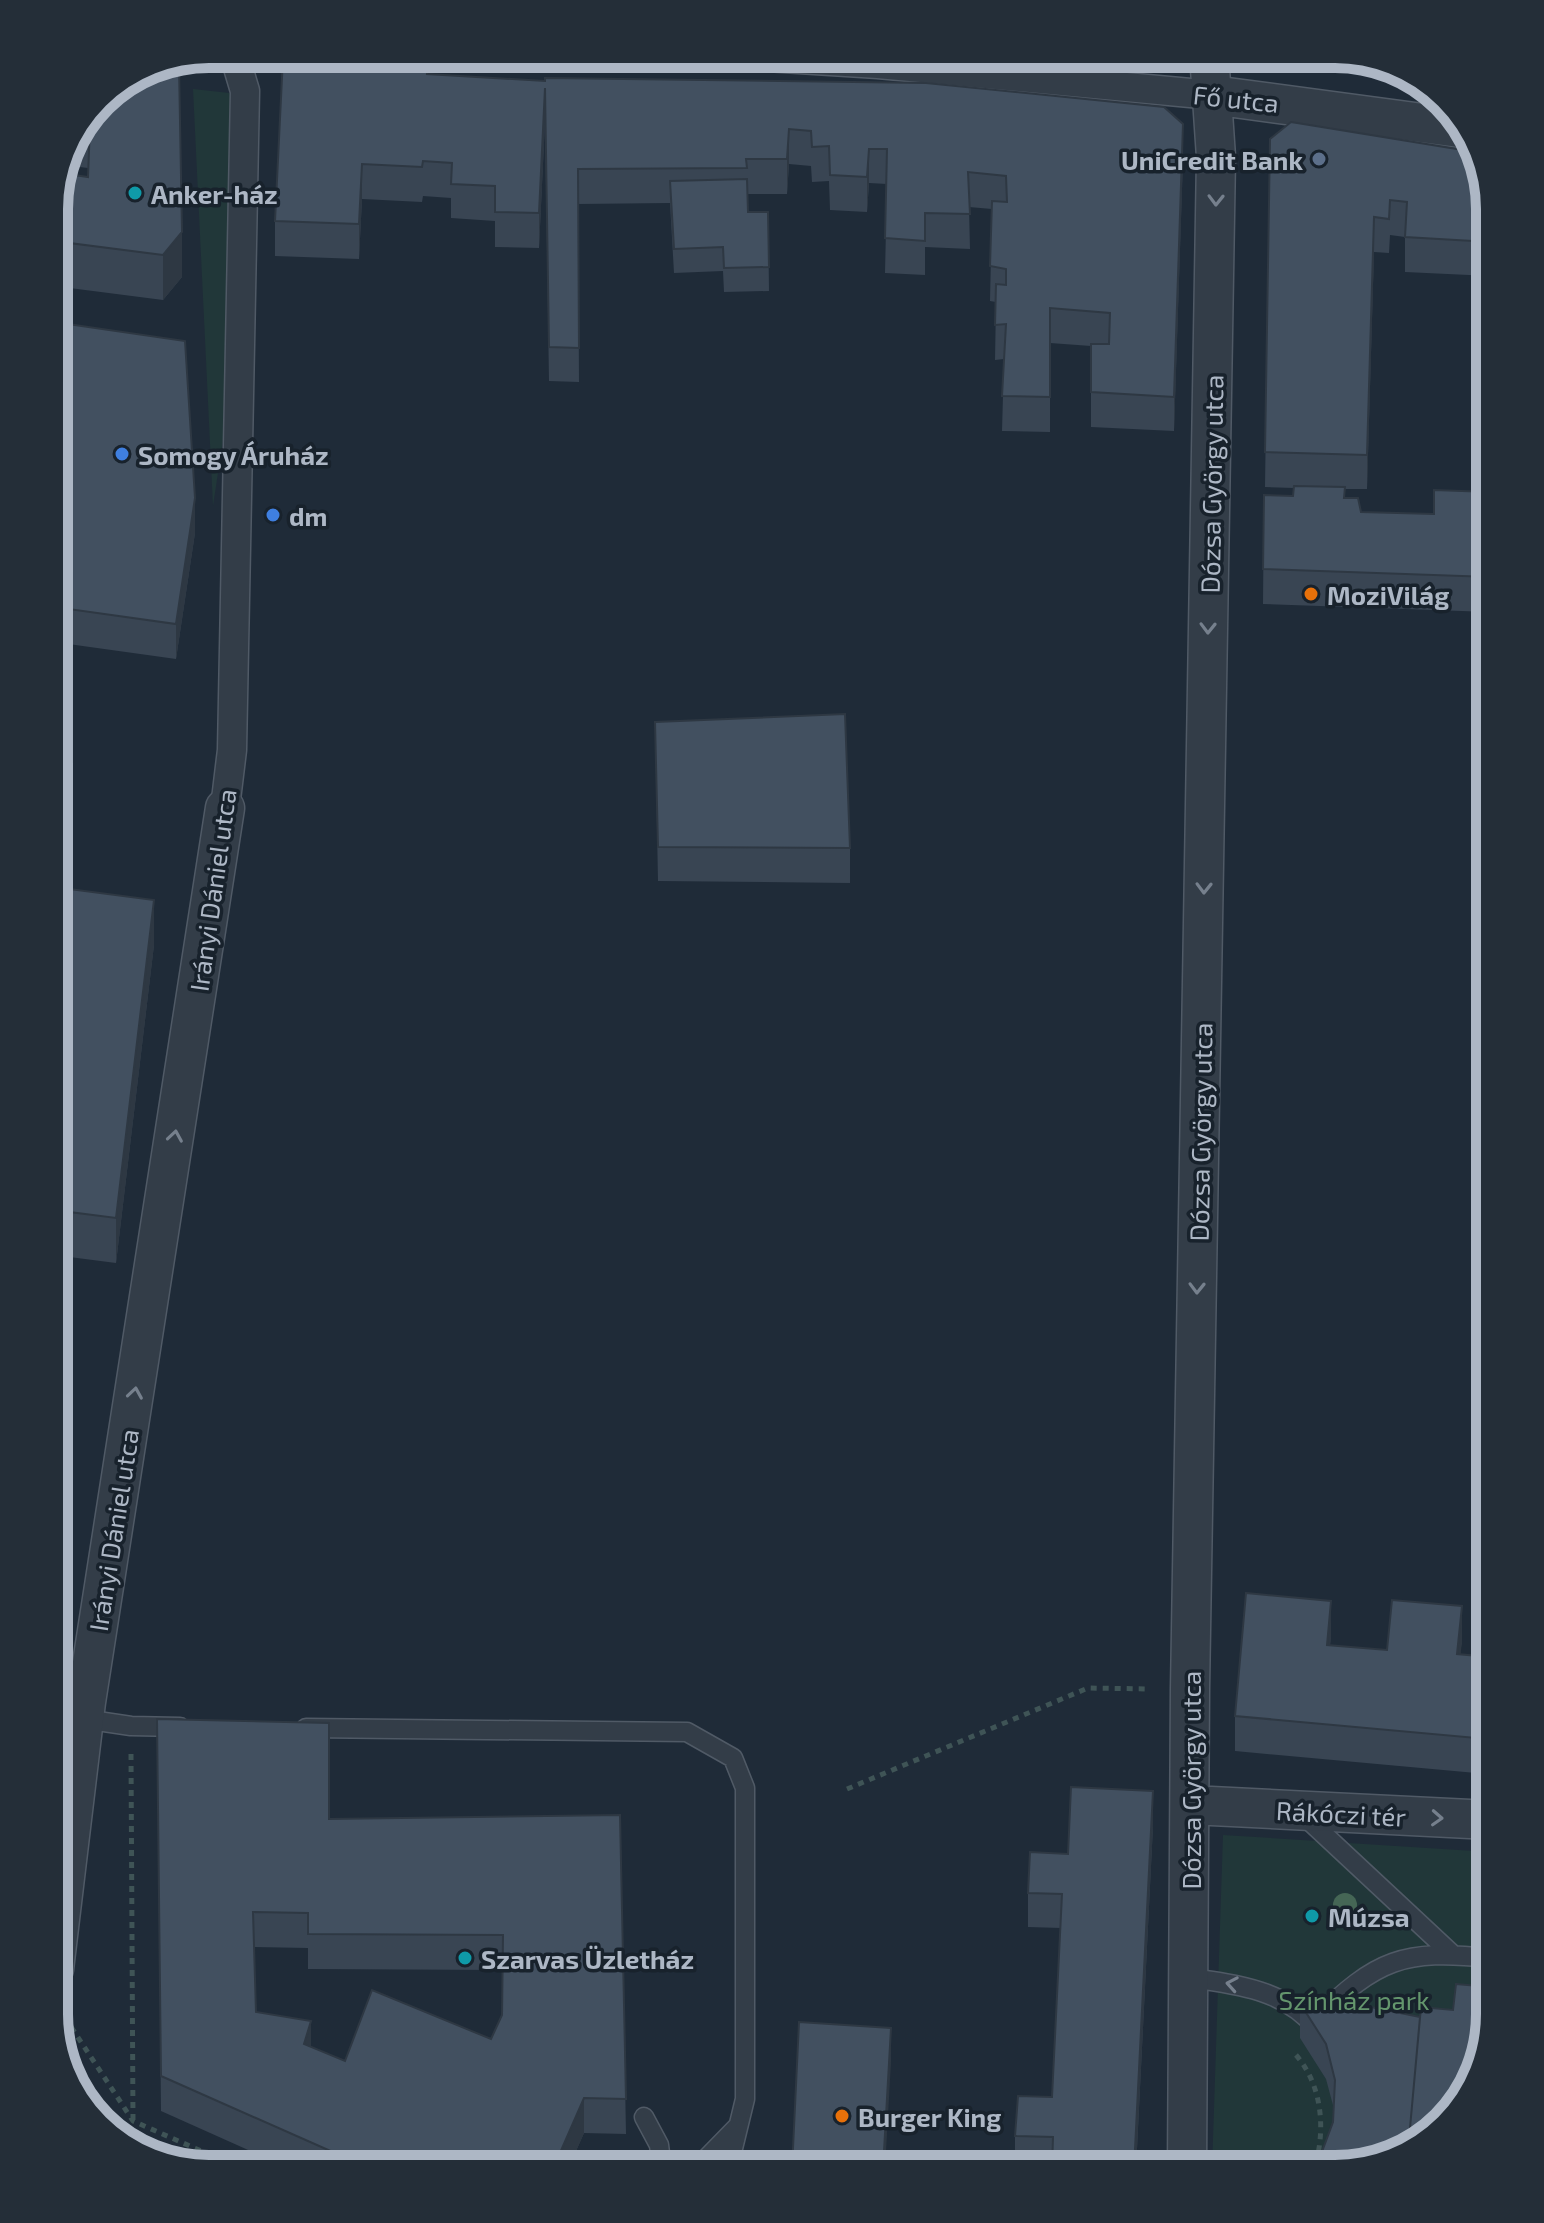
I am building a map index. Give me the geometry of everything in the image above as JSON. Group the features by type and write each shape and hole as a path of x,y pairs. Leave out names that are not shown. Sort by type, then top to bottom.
{"street":[{"name":"Irányi Dániel utca","path":"69,1717 225,808 232,750 245,91 238,68"},
{"name":"Fő utca","path":"921,68 1212,95 1449,127"},
{"name":"Dózsa György utca","path":"1187,2155 1190,1689 1216,189 1210,68"},
{"name":"Rákóczi tér","path":"1191,1805 1476,1819"}],"lane":[{"path":"69,1717 131,1726 195,1727"},
{"path":"290,1728 687,1732 733,1758 745,1788 748,1833 745,2099 732,2155"},
{"path":"1298,1810 1452,1954"},
{"path":"1312,2023 1350,1986 1397,1958 1452,1954 1476,1957"},
{"path":"1190,1978 1261,1990 1312,2023 1331,2047"},
{"path":"644,2117 659,2145 660,2155"},
{"path":"714,2155 742,2122"}],"path":[{"path":"847,1789 1088,1688 1190,1689"},
{"path":"131,1726 133,2121"},
{"path":"68,2022 133,2121 210,2155"},
{"path":"1287,2045 1302,2063 1320,2110 1322,2135 1317,2155"}],"green space":[{"path":"193,89 239,94 232,380 213,506"},
{"name":"Színház park","path":"1223,1835 1476,1851 1475,2030 1351,2154 1212,2155"}],"building":[{"path":"282,68 428,68 427,74 545,81 545,78 926,83 1164,107 1183,124 1174,397 1091,392 1091,344 1109,344 1110,313 1050,308 1050,397 1002,396 1006,324 995,325 996,284 1006,285 1006,269 990,266 992,201 1007,202 1006,176 968,172 970,214 925,213 925,241 885,238 887,149 869,149 867,177 830,175 829,146 812,147 811,131 789,129 787,159 746,159 747,168 578,169 579,348 549,347 545,88 539,213 495,212 495,186 451,184 452,163 423,161 422,167 362,164 359,224 275,221"},
{"name":"Anker-ház","path":"179,71 182,232 163,255 68,243 68,200 72,175 88,177 90,134 109,109 138,87"},
{"path":"1291,122 1463,150 1471,172 1475,190 1476,241 1405,237 1407,202 1390,200 1389,219 1374,217 1367,455 1265,452 1270,139"},
{"path":"747,179 748,212 768,212 769,267 724,268 723,247 674,249 670,181"},
{"name":"Somogy Áruház","path":"68,324 185,341 195,498 176,624 68,609"},
{"path":"1294,486 1345,487 1344,498 1358,498 1361,512 1434,514 1434,490 1476,492 1476,577 1263,569 1264,495 1293,496"},
{"path":"845,714 850,848 658,847 655,722"},
{"path":"68,889 154,900 116,1218 68,1212"},
{"path":"1246,1593 1331,1601 1327,1645 1387,1650 1392,1600 1462,1606 1457,1654 1476,1656 1476,1738 1235,1716"},
{"name":"Szarvas Üzletház","path":"157,1719 329,1723 329,1819 620,1815 626,2099 584,2098 559,2155 339,2155 161,2076","holes":["253,1912 308,1913 308,1934 503,1935 502,2015 491,2039 372,1990 345,2061 304,2044 311,2021 256,2012"]},
{"path":"1071,1787 1153,1791 1135,2155 1052,2155 1053,2137 1015,2136 1018,2096 1052,2097 1062,1894 1028,1893 1030,1852 1068,1854"},
{"path":"1456,1984 1476,1986 1475,2033 1465,2068 1447,2100 1435,2114 1409,2134 1421,2007 1453,2010"},
{"path":"1300,2003 1361,2005 1420,2017 1409,2134 1372,2150 1321,2155 1333,2122 1335,2080 1326,2044"},
{"name":"Burger King","path":"799,2022 891,2028 884,2155 793,2155"}],"place":[{"name":"UniCredit Bank","path":"1319,159"},
{"name":"Anker-ház","path":"135,193"},
{"name":"Somogy Áruház","path":"122,454"},
{"name":"dm","path":"273,515"},
{"name":"MoziVilág","path":"1311,594"},
{"name":"Múzsa","path":"1312,1916"},
{"name":"Szarvas Üzletház","path":"465,1958"},
{"name":"Burger King","path":"842,2116"}]}
